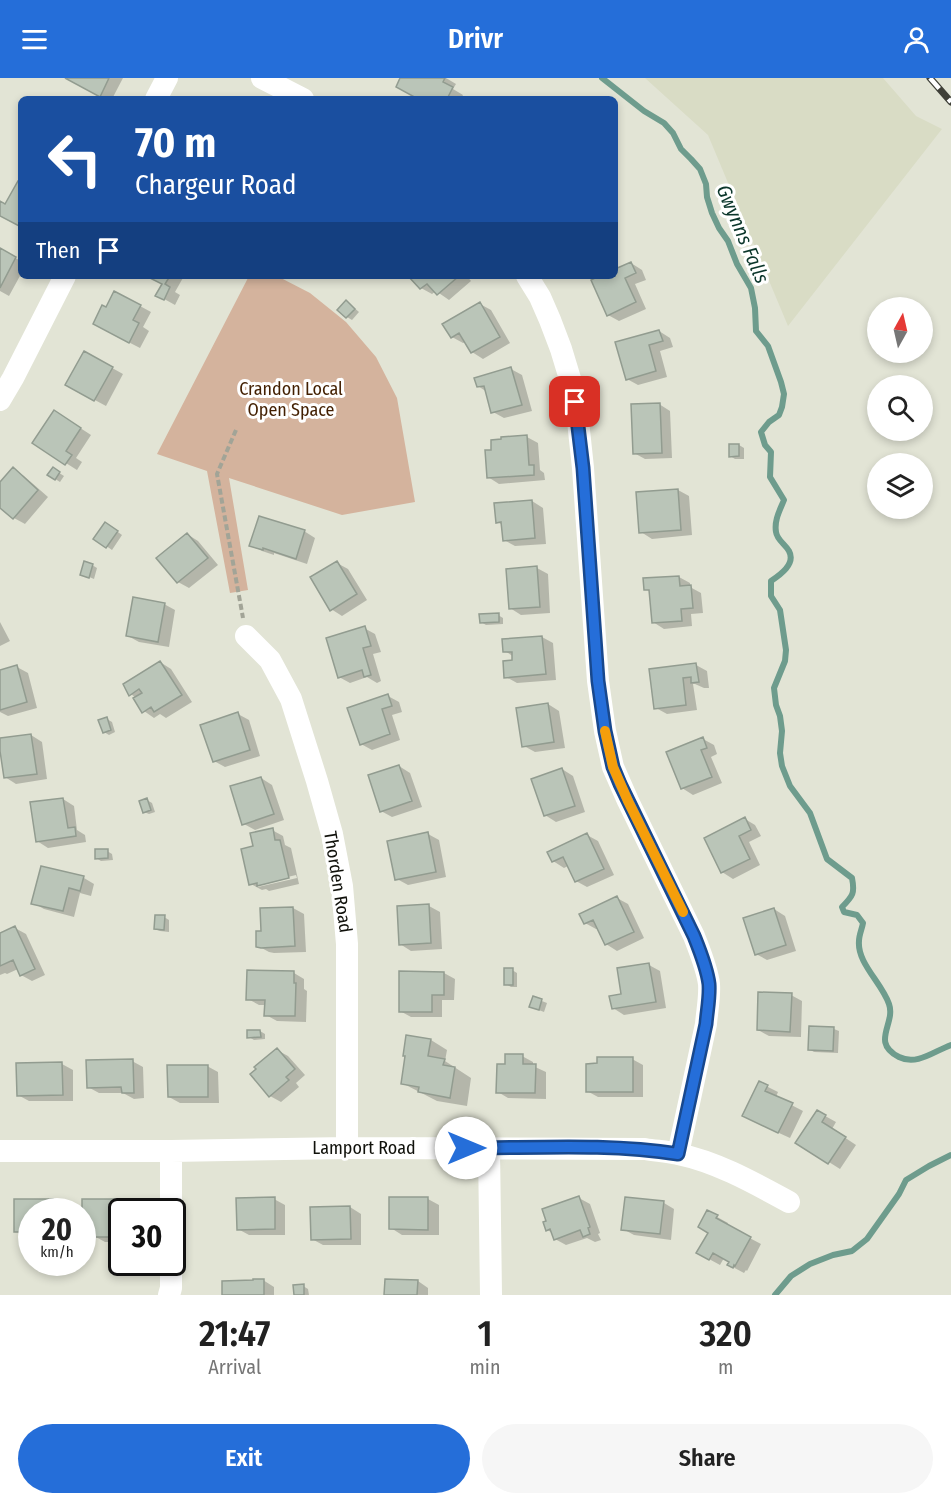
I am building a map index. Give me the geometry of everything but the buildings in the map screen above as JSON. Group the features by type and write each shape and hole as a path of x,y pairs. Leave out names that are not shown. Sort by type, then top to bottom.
{"street":[{"path":"158,96 167,78"},
{"path":"262,78 297,96"},
{"path":"0,400 63,279"},
{"path":"529,279 550,320 572,382 583,468 598,681 613,767 694,936 709,983 706,1024 678,1154"},
{"name":"Thorden Road","path":"246,636 270,660 291,699 332,834 342,886 347,944 347,1148"},
{"path":"489,1148 491,1295"},
{"name":"Lamport Road","path":"0,1150 645,1149 678,1154 726,1170 789,1202"},
{"path":"171,1151 171,1198"},
{"path":"169,1295 171,1276"}],"path":[{"path":"236,430 217,474 246,636"}],"shaded area":[{"path":"645,78 883,78 916,116 942,129 788,326 708,135"}],"green space":[{"name":"Crandon Local Open Space","path":"247,279 283,279 310,293 346,322 376,357 397,398 415,502 342,515 229,478 248,590 230,593 207,471 157,454"}],"waterway":[{"name":"Gwynns Falls","path":"602,78 644,111 664,123 673,133 681,149 700,169 706,184 712,213 751,288 756,331 768,346 784,394 779,415 761,432 765,445 771,452 770,477 784,500 777,519 776,532 791,556 786,569 771,581 771,596 780,610 786,650 785,661 774,688 782,731 780,753 782,766 790,786 810,813 827,859 852,878 852,894 842,907 844,912 857,915 863,923 859,936 859,949 889,1004 886,1045 899,1057 912,1060 925,1057 951,1045"},
{"path":"775,1295 791,1276 810,1264 852,1251 867,1239 899,1194 906,1180 951,1155"}],"railway":[{"path":"930,78 951,102"}],"slow traffic":[{"path":"605,731 613,767 683,912"}],"route":[{"path":"466,1148 612,1148 645,1149 678,1154 706,1024 709,983 703,960 694,936 613,767 605,731 598,681 583,468 575,402"}]}
